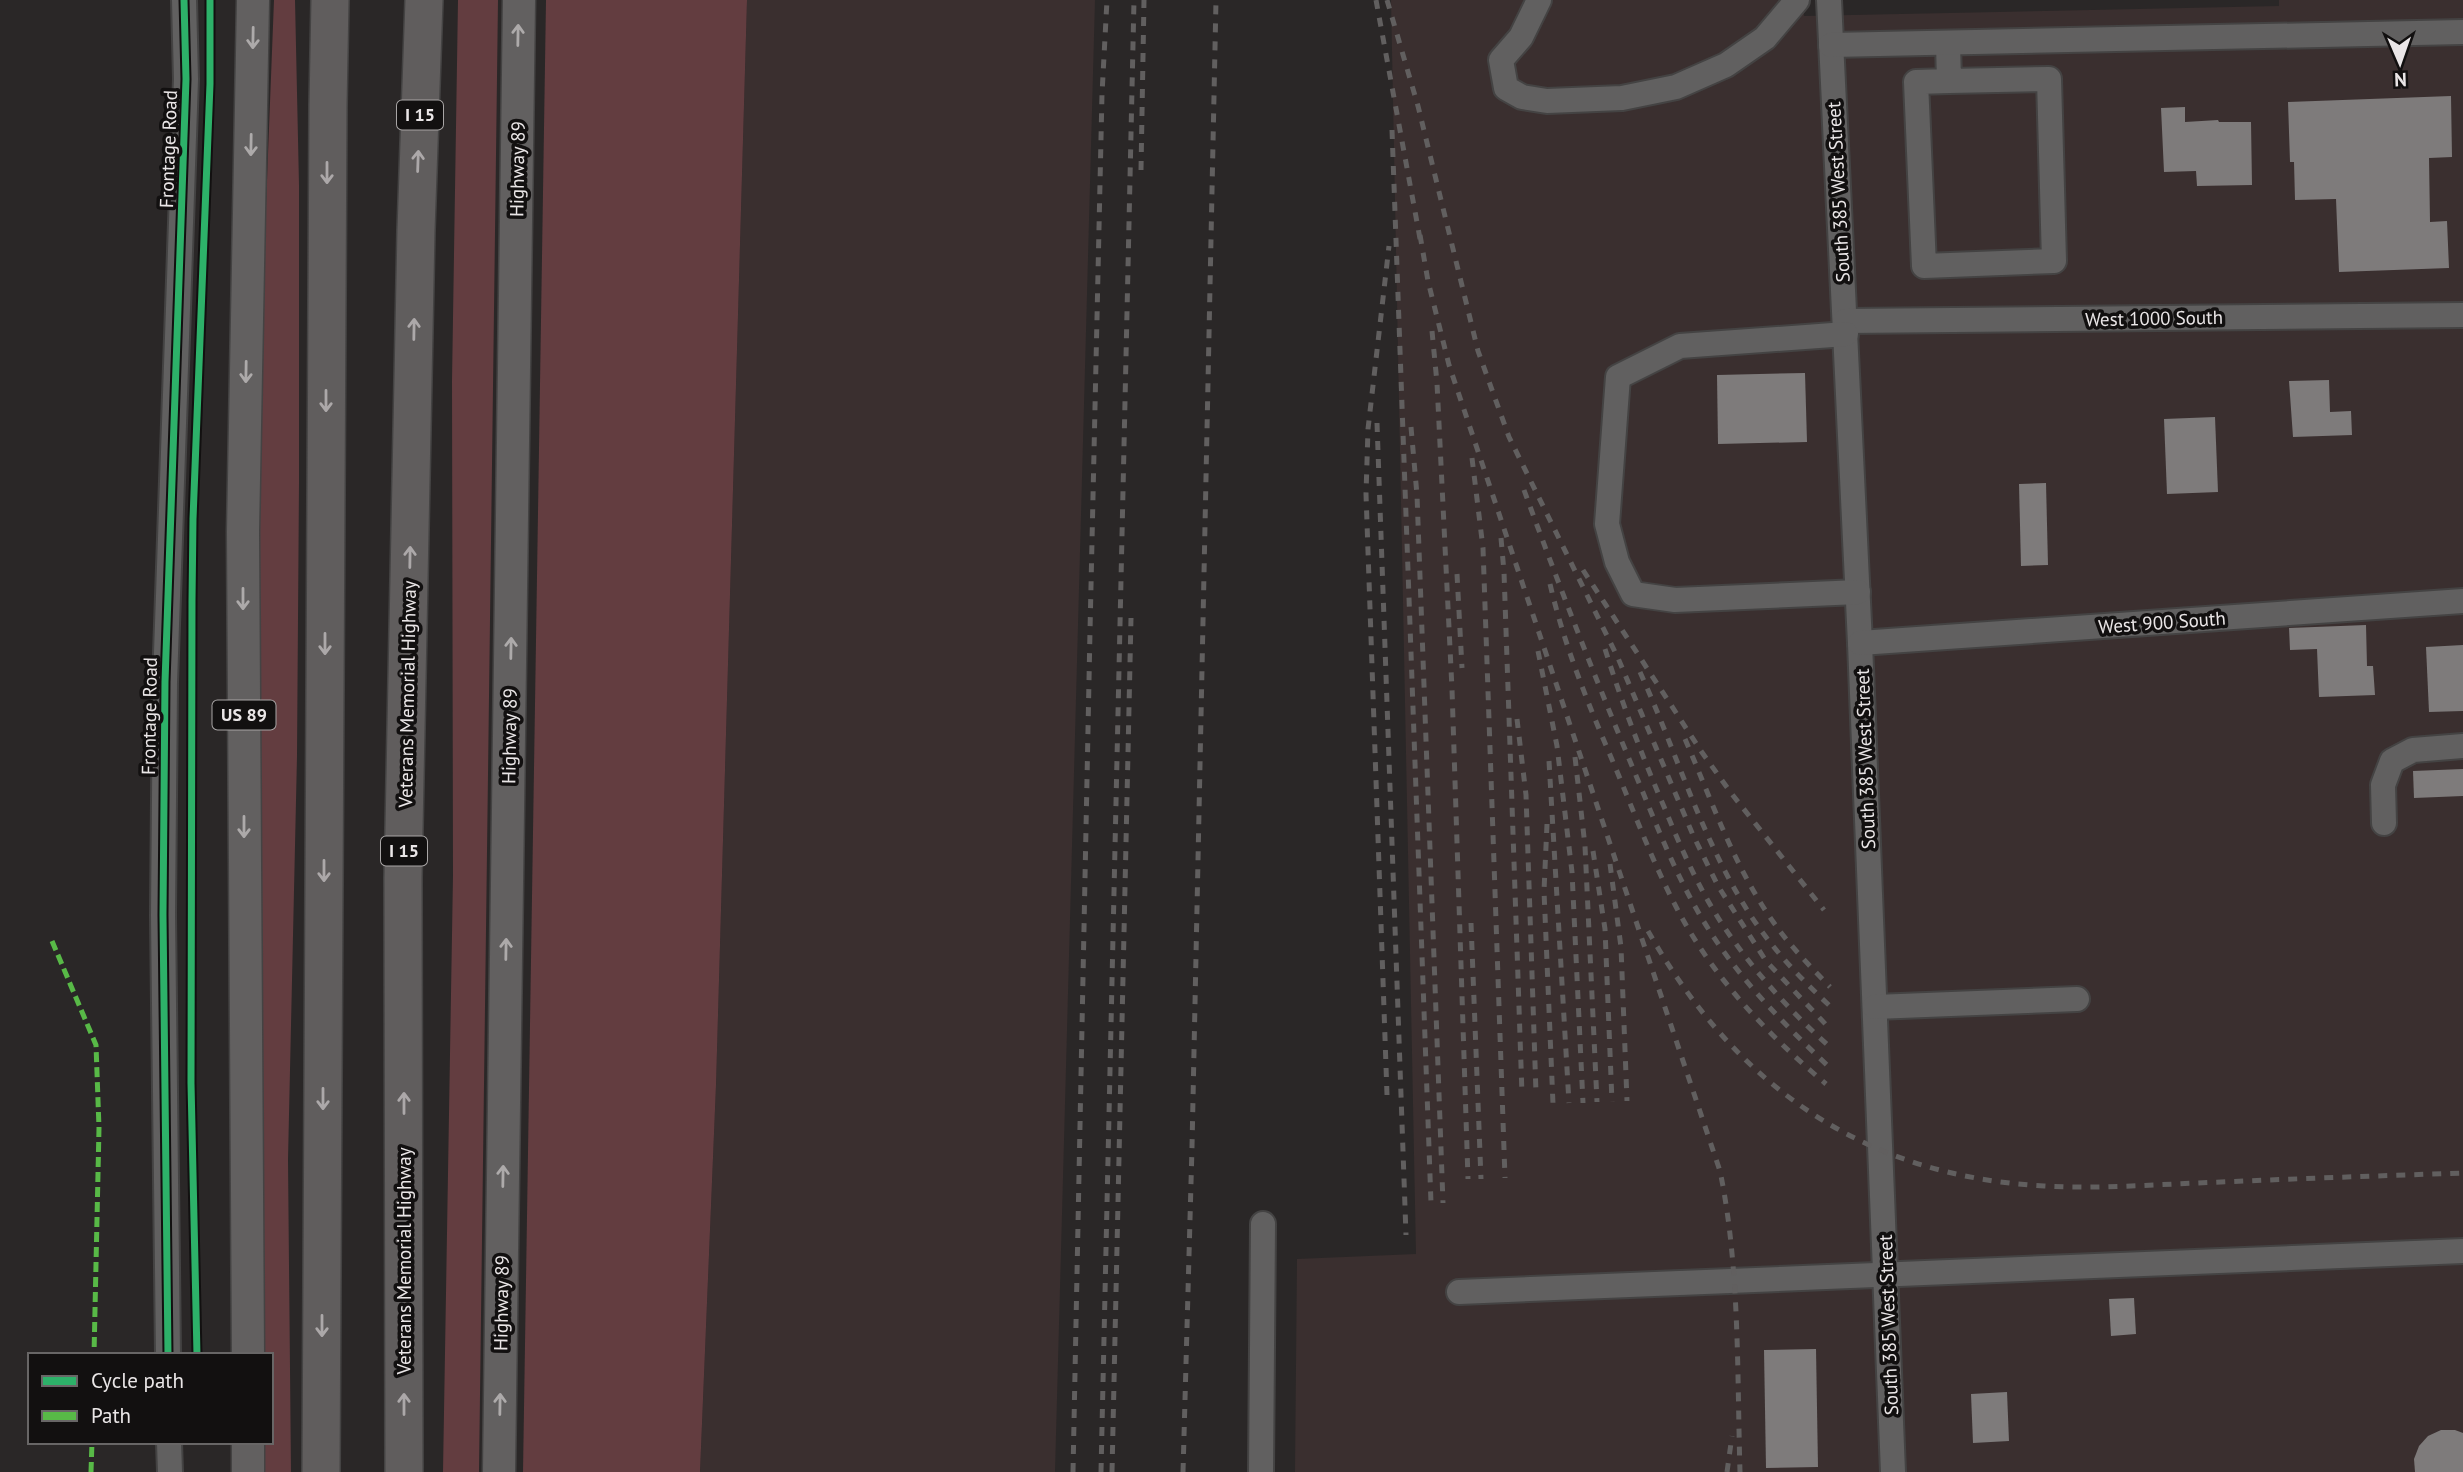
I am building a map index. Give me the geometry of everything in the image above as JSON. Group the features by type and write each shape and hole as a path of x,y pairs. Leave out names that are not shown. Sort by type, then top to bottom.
{"highway":[{"path":"317,0 327,105"},
{"path":"321,1472 327,105 330,0"},
{"name":"Veterans Memorial Highway","path":"404,1472 404,864 416,230 424,0"}],"main road":[{"name":"US 89","path":"248,1353 243,533 253,0"},
{"name":"Highway 89","path":"499,1472 519,0"},
{"path":"248,1444 248,1472"}],"street":[{"name":"Frontage Road","path":"168,1353 163,915 165,682 186,79 184,0"},
{"path":"1539,0 1521,37 1501,60 1506,88 1522,97 1547,101 1622,98 1676,87 1726,65 1765,38 1797,0"},
{"name":"South 385 West Street","path":"1829,0 1858,592 1893,1472"},
{"path":"1831,46 2463,32"},
{"path":"1948,43 1949,81"},
{"path":"2049,79 2054,261 1924,266 1916,82 1949,81 2049,79"},
{"name":"West 1000 South","path":"1858,592 1675,600 1633,594 1616,562 1608,524 1618,377 1680,346 1845,328 2463,316"},
{"name":"West 900 South","path":"1860,643 2463,601"},
{"path":"2384,822 2383,785 2392,761 2413,750 2463,746"},
{"path":"1875,1007 2077,999"},
{"path":"1261,1472 1263,1224"},
{"path":"1460,1292 2463,1251"},
{"path":"169,1444 170,1472"}],"shaded area":[{"path":"274,0 295,0 299,185 299,483 297,756 288,1160 291,1472 261,1472 260,1444 273,1444 273,1353 259,1353 249,642"},
{"path":"458,0 498,0 479,1472 443,1472 453,875 452,381"},
{"path":"546,0 747,0 716,1085 700,1472 523,1472"},
{"path":"747,0 1095,0 1055,1472 700,1472 716,1085"},
{"path":"1391,0 1803,0 1804,16 2279,6 2279,0 2463,0 2463,1472 1295,1472 1297,1259 1416,1254"}],"building":[{"path":"2451,96 2452,157 2429,158 2430,222 2447,221 2449,268 2339,272 2336,199 2295,200 2294,162 2290,162 2288,102"},
{"path":"2185,107 2185,122 2251,122 2252,185 2197,186 2196,171 2164,172 2161,108"},
{"path":"1805,373 1807,442 1718,444 1717,375"},
{"path":"2329,380 2330,412 2351,411 2352,435 2293,437 2289,381"},
{"path":"2215,417 2218,492 2167,494 2164,419"},
{"path":"2046,483 2048,565 2021,566 2019,484"},
{"path":"2366,625 2367,666 2373,666 2375,695 2319,697 2317,649 2290,650 2289,628"},
{"path":"2463,645 2463,711 2429,712 2426,647"},
{"path":"2463,769 2463,796 2414,798 2413,771"},
{"path":"2134,1298 2136,1334 2111,1336 2109,1299"},
{"path":"1816,1349 1818,1467 1766,1468 1764,1350"},
{"path":"2007,1392 2009,1441 1973,1443 1971,1394"},
{"path":"2441,1430 2463,1433 2463,1472 2415,1472 2414,1459 2419,1446 2428,1436"}],"railway":[{"path":"1073,1472 1102,94 1107,0"},
{"path":"1101,1472 1134,0"},
{"path":"1141,170 1144,0"},
{"path":"1183,1472 1216,0"},
{"path":"1376,0 1421,244"},
{"path":"1387,0 1418,106 1478,351 1509,437 1618,658 1693,835 1718,886 1766,961 1831,1030"},
{"path":"1392,130 1431,1203"},
{"path":"1420,235 1428,281 1449,365 1720,1171 1734,1283 1740,1472"},
{"path":"1387,1095 1366,494 1368,429 1389,246"},
{"path":"1432,331 1452,689 1468,1179"},
{"path":"1377,423 1406,1235"},
{"path":"1411,427 1417,495 1443,1203"},
{"path":"1472,458 1483,548 1505,1178"},
{"path":"1524,490 1604,698 1688,893 1737,970 1830,1068"},
{"path":"1501,538 1522,1094"},
{"path":"1583,570 1701,751 1824,910"},
{"path":"1457,574 1462,668"},
{"path":"1550,584 1563,632 1588,701 1666,887 1686,925 1715,970 1749,1010 1826,1084"},
{"path":"1112,1472 1131,618"},
{"path":"1605,649 1640,749 1686,859 1711,907 1765,981 1831,1048"},
{"path":"1538,651 1557,746 1572,872 1583,1103"},
{"path":"1640,672 1704,827 1734,887 1751,916 1779,953 1832,1008"},
{"path":"1517,719 1526,795 1536,1093"},
{"path":"1685,739 1725,833 1760,902 1800,956 1830,987"},
{"path":"1575,757 1585,846 1597,1102"},
{"path":"1549,761 1569,1103"},
{"path":"1547,824 1544,891 1553,1104"},
{"path":"1593,851 1605,929 1612,1102"},
{"path":"1610,864 1621,947 1627,1101"},
{"path":"1471,923 1481,1179"},
{"path":"1648,931 1683,986 1722,1035 1764,1077 1811,1113 1862,1142 1918,1164 1979,1179 2063,1187 2463,1173"},
{"path":"1727,1472 1732,1436"}],"marked path":[{"path":"52,941 96,1045 99,1128 94,1353"},
{"path":"91,1472 92,1444"}],"cycle path":[{"path":"168,1353 163,915 165,682 186,79 184,0"},
{"path":"197,1353 191,1083 192,601 210,84 210,0"}]}
